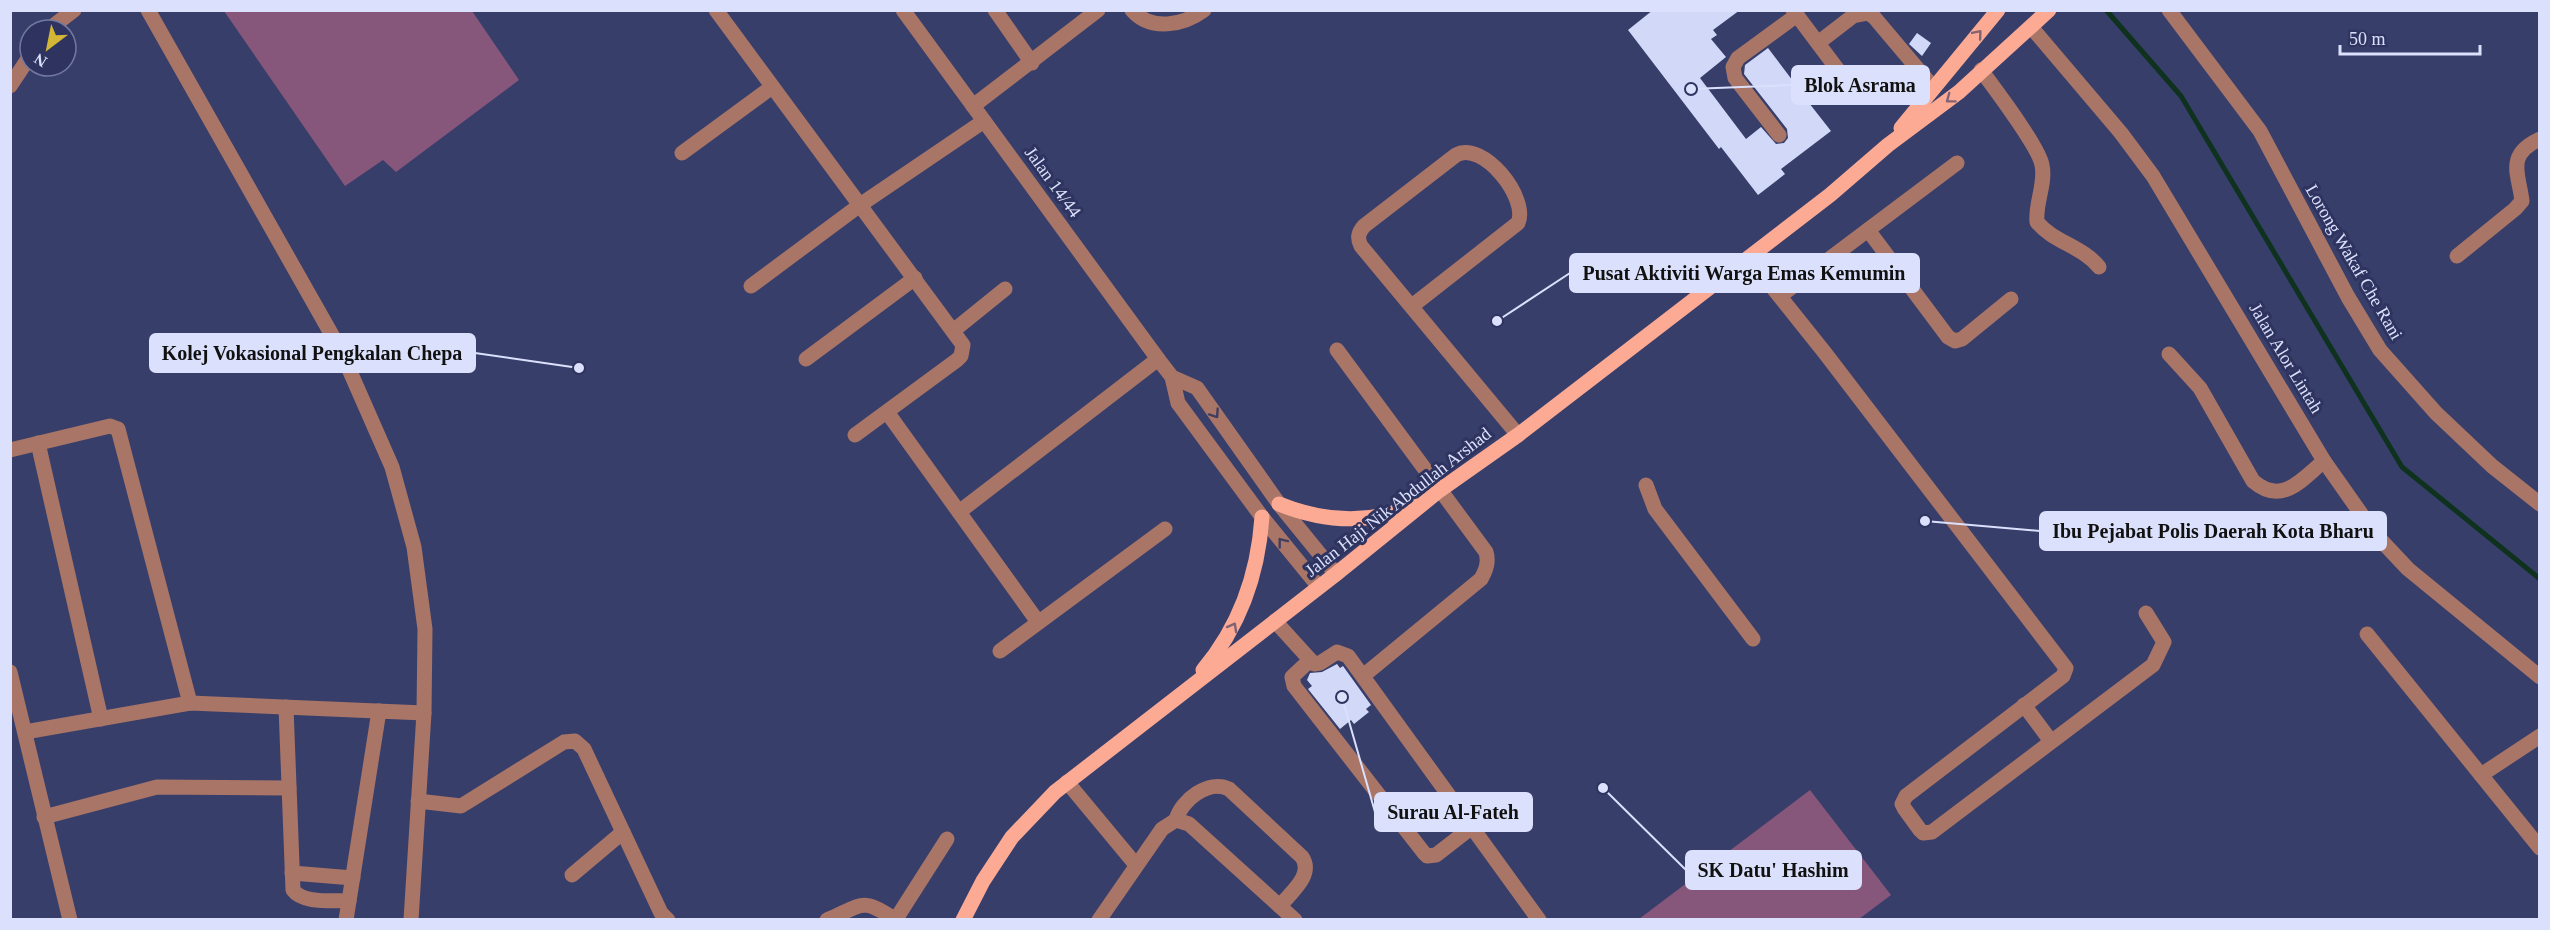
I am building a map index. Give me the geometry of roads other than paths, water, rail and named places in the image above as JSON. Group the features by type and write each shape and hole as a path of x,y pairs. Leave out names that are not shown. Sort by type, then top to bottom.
{"main road":[{"name":"Jalan Haji Nik Abdullah Arshad","path":"1888,145 1998,10"},
{"name":"Jalan Haji Nik Abdullah Arshad","path":"963,920 983,881 1012,837 1043,802 1440,490 1518,435 1830,195 1888,145 1959,92 2040,19"},
{"path":"1279,504 1320,517 1362,519 1403,510 1440,490"},
{"path":"1169,704 1214,657 1236,621 1252,581 1261,539 1262,517"}],"street":[{"path":"148,10 341,351 392,467 414,547 425,629 424,713 411,920"},
{"path":"716,10 963,345 961,356 855,435"},
{"name":"Jalan 14/44","path":"903,10 1172,377 1178,403 1262,517 1319,587"},
{"path":"995,10 1032,63"},
{"path":"973,106 1032,63 1098,10"},
{"path":"1132,10 1147,21 1170,24 1192,19 1204,10"},
{"name":"Lorong Wakaf Che Rani","path":"2169,10 2260,131 2348,297 2380,350 2444,420 2492,466 2540,504"},
{"path":"1779,135 1735,78 1733,67 1738,58 1795,13 1850,86"},
{"path":"1818,43 1853,16 1868,13 1874,17 1933,87"},
{"name":"Jalan Alor Lintah","path":"2040,19 2153,176 2324,461 2376,535 2408,569 2540,677"},
{"path":"1982,70 2039,156 2043,175 2037,205 2037,222 2047,231 2093,259 2099,267"},
{"path":"682,153 772,87"},
{"path":"751,286 860,205 984,121"},
{"path":"2457,256 2516,209 2522,201 2515,170 2521,155 2530,144 2540,139"},
{"path":"1412,306 1518,223 1520,214 1518,199 1485,157 1464,152 1456,155 1360,230 1358,235 1361,246 1518,435"},
{"path":"1780,296 1956,163"},
{"path":"1868,230 1948,337 1954,341 1962,339 2011,300"},
{"path":"1749,258 2066,668 2063,676 1906,796 1902,804 1923,833 1932,832 2155,662 2164,642 2146,613"},
{"path":"806,359 915,278"},
{"path":"953,331 1005,289"},
{"path":"1337,350 1486,552 1486,572 1481,579 1363,676"},
{"path":"2169,354 2200,388 2253,481 2264,491 2276,493 2292,487 2324,461"},
{"path":"959,512 1158,359"},
{"name":"Jalan 14/44","path":"1172,377 1197,388 1279,504 1336,574"},
{"path":"887,412 1038,622"},
{"path":"10,450 110,426 117,429 190,703"},
{"path":"38,443 101,719"},
{"path":"1646,485 1655,508 1753,639"},
{"path":"1000,651 1165,530"},
{"path":"1275,621 1309,661 1317,664 1332,653 1343,652 1363,676 1539,920"},
{"path":"2367,634 2540,848"},
{"path":"1309,661 1292,677 1294,686 1424,853 1427,856 1436,855 1472,827"},
{"path":"10,672 70,920"},
{"path":"25,732 190,703 424,713"},
{"path":"2024,705 2050,740"},
{"path":"286,707 293,890 300,897 349,901"},
{"path":"346,920 379,711"},
{"path":"2481,775 2540,736"},
{"path":"418,801 461,806 564,742 575,741 584,748 661,913 668,920"},
{"path":"1067,782 1136,865"},
{"path":"1099,920 1162,829 1176,820 1181,806 1203,789 1221,786 1229,789 1306,863 1307,870 1303,877 1280,906"},
{"path":"44,817 157,787 289,788"},
{"path":"1176,820 1189,824 1295,920"},
{"path":"572,875 623,832"},
{"path":"827,920 866,904 896,919 947,839"},
{"path":"292,873 353,878"}],"waterway":[{"path":"2106,10 2181,96 2402,467 2540,579"}],"place":[{"name":"Blok Asrama","path":"1691,89"},
{"name":"Pusat Aktiviti Warga Emas Kemumin","path":"1497,321"},
{"name":"Kolej Vokasional Pengkalan Chepa","path":"579,368"},
{"name":"Ibu Pejabat Polis Daerah Kota Bharu","path":"1925,521"},
{"name":"Surau Al-Fateh","path":"1342,697"},
{"name":"SK Datu' Hashim","path":"1603,788"}]}
